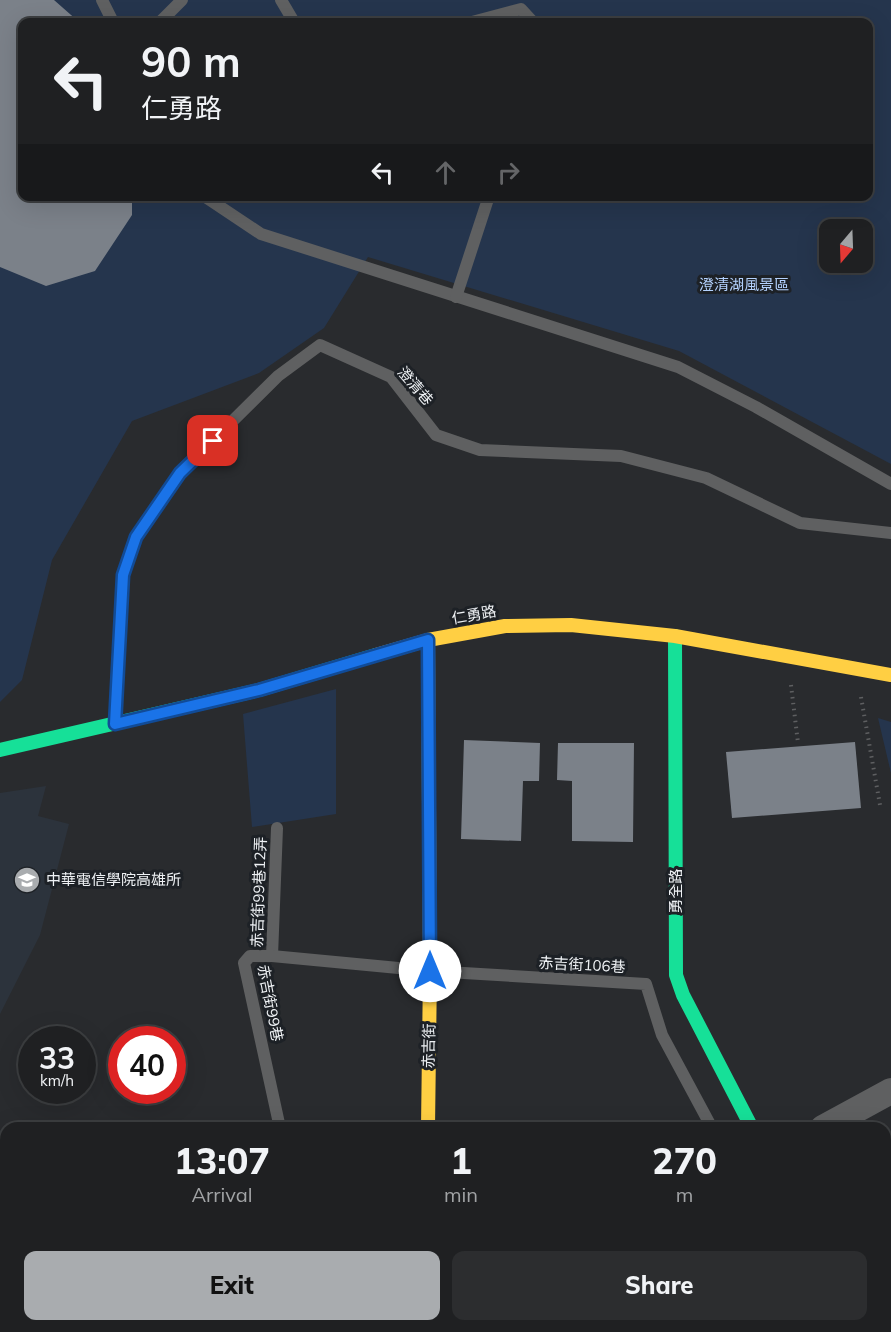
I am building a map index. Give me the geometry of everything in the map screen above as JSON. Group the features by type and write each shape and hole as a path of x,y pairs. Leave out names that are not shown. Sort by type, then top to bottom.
{"street":[{"name":"仁勇路","path":"0,750 259,690 428,640 505,627 560,625 675,636 891,675"},
{"name":"勇全路","path":"675,636 676,975 683,995 749,1122"},
{"name":"赤吉街","path":"428,640 430,971 428,1122"},
{"path":"834,1122 891,1091"}],"lane":[{"path":"102,0 111,18"},
{"path":"164,18 182,0"},
{"path":"281,0 292,18"},
{"path":"487,18 521,9 529,18"},
{"path":"212,201 261,234 678,367 756,407 891,484"},
{"path":"456,297 487,201"},
{"name":"澄清巷","path":"115,724 123,575 136,537 180,473 278,376 320,345 391,377 436,435 480,450 621,456 706,478 800,523 891,533"},
{"name":"赤吉街99巷12弄","path":"272,956 276,828"},
{"name":"赤吉街99巷","path":"279,1122 244,963 250,956 272,956 430,971"},
{"name":"赤吉街106巷","path":"430,971 646,984 662,1035 709,1122"}],"path":[{"path":"791,681 798,743"},
{"path":"861,696 880,805"}],"shaded area":[{"name":"中華電信學院高雄所","path":"46,786 38,816 69,824 40,935 0,1014 0,793"}],"green space":[{"name":"澄清湖風景區","path":"0,0 891,0 891,464 679,351 368,257 324,328 259,373 132,421 52,560 22,680 0,702"},
{"path":"336,689 336,814 252,827 243,714"},
{"path":"878,718 891,722 891,773"}],"building":[{"path":"0,0 54,0 74,18 18,18 18,201 132,201 132,215 95,271 46,286 0,267"},
{"path":"464,740 540,743 539,781 523,781 521,841 461,839"},
{"path":"855,742 861,808 732,818 726,752"},
{"path":"558,743 634,743 633,842 572,841 572,781 557,780"}],"traffic: fast":[{"path":"675,636 676,975 683,995 749,1122"},
{"path":"0,750 259,690 376,655"}],"traffic: slow":[{"path":"376,655 428,640 505,626 571,625 675,636 891,675"},
{"path":"428,640 430,971 428,1122"}],"place":[{"name":"中華電信學院高雄所","path":"27,880"}],"route":[{"path":"213,441 180,473 136,537 123,575 115,724 259,690 428,640 430,971"}]}
